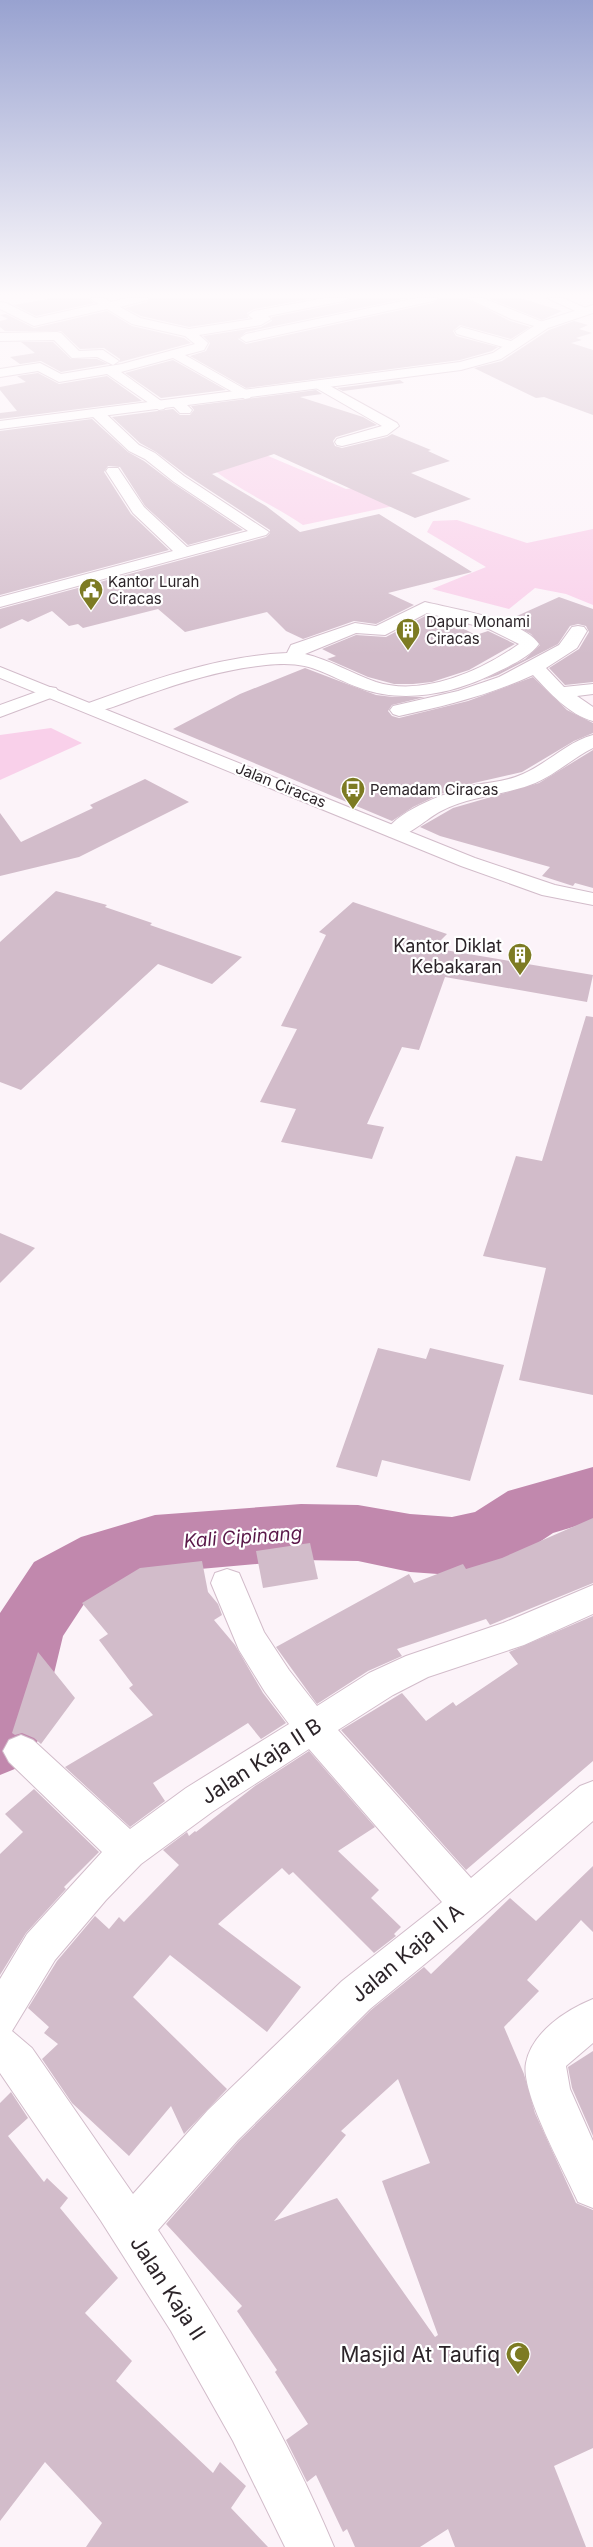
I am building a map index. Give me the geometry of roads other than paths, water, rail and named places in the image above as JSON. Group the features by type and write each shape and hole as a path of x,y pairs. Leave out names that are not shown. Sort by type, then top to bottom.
{"street":[{"path":"1,424 63,417"},
{"path":"0,602 257,535 260,531 179,479 150,456 134,448 101,417"},
{"path":"342,442 382,432 392,426 376,417"},
{"path":"150,456 115,461 138,510 184,553"},
{"path":"92,708 151,686 201,672 249,661 295,658 332,667 374,687 399,691 438,687 475,676 515,656 530,644 523,638 499,629 425,607 379,631 355,628 297,649 295,658"},
{"path":"399,710 470,694 519,677 536,668 571,644 578,632"},
{"path":"536,668 560,693 593,716"},
{"name":"Jalan Ciracas","path":"0,672 508,876 550,890 593,899"},
{"path":"560,693 593,689"},
{"path":"0,711 50,692"},
{"path":"395,832 408,821 439,804 476,791 502,787 532,778 574,749 593,740"},
{"name":"Jalan Kaja II A","path":"130,2229 223,2125 286,2061 356,1995 469,1904 312,1728 277,1681 251,1640 228,1583"},
{"name":"Jalan Kaja II B","path":"0,2016 41,1947 93,1887 128,1852 200,1800 381,1684 418,1666 512,1635 593,1599"},
{"path":"21,1751 128,1852"},
{"path":"469,1904 593,1798"},
{"path":"593,2019 554,2049 546,2062 547,2083 593,2187"},
{"name":"Jalan Kaja II","path":"0,2046 18,2062 130,2229 208,2351 269,2460 310,2547"}],"waterway":[{"name":"Kali Cipinang","path":"0,1740 14,1679 30,1626 59,1583 106,1557 155,1544 301,1532 358,1533 410,1543 452,1546 492,1537 532,1511 593,1494"}],"place":[{"name":"Kantor Lurah Ciracas","path":"91,611"},
{"name":"Dapur Monami Ciracas","path":"408,651"},
{"name":"Pemadam Ciracas","path":"353,810"},
{"name":"Kantor Diklat Kebakaran","path":"520,976"},
{"name":"Masjid At Taufiq","path":"518,2375"}]}
